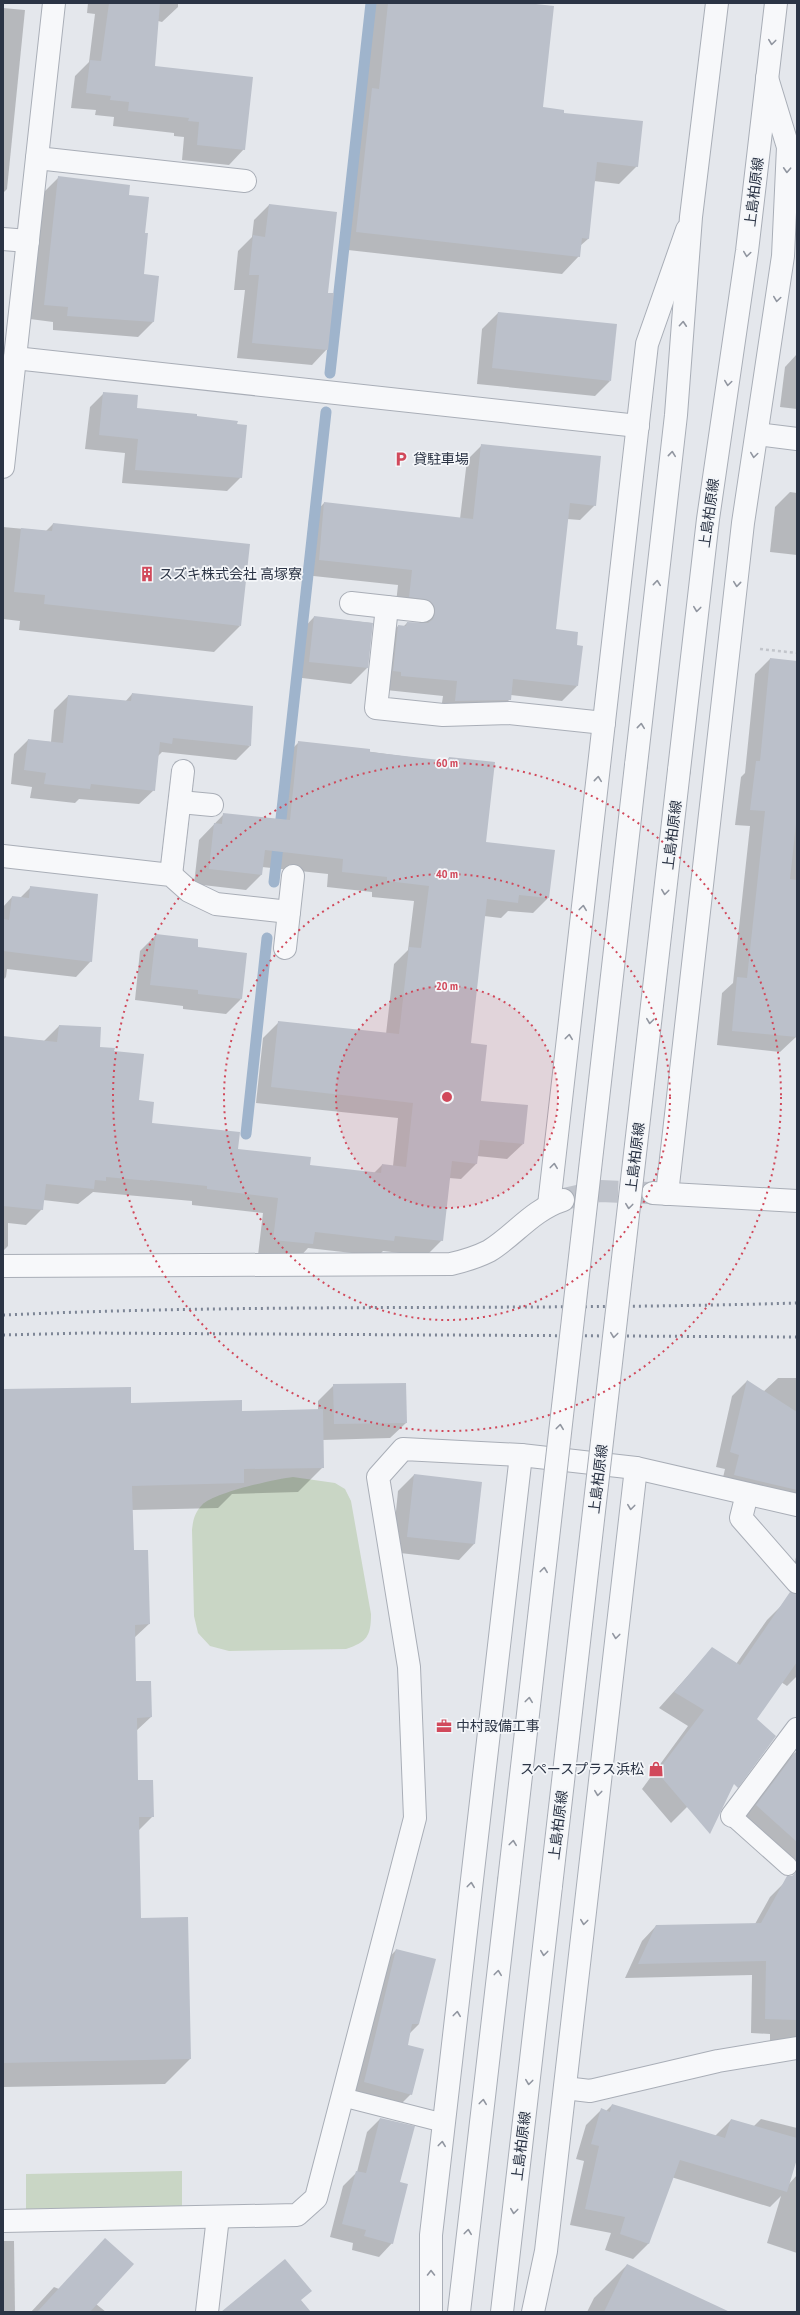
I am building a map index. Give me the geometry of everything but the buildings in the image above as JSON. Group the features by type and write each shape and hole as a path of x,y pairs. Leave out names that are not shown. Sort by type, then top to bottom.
{"street":[{"path":"3,467 11,361 28,241 54,3"},
{"path":"459,2312 676,415 691,217 717,3"},
{"name":"上島柏原線","path":"502,2312 708,519 747,251 776,3"},
{"path":"768,78 792,147 783,256 743,531 660,1194 797,1201"},
{"path":"759,145 792,147"},
{"path":"37,158 245,181"},
{"path":"3,1266 451,1264 471,1259 490,1250 530,1217 557,1202 604,723 647,344 691,217"},
{"path":"3,239 28,241"},
{"path":"11,361 638,426"},
{"path":"757,434 797,439"},
{"path":"351,603 423,611"},
{"path":"387,607 376,708 443,715 509,713 604,723"},
{"path":"171,875 183,771"},
{"path":"180,802 212,805"},
{"path":"3,856 171,875 189,891 216,904 289,912"},
{"path":"285,948 294,876"},
{"path":"3,2221 296,2215 316,2198 414,1818 409,1668 378,1477 403,1449 521,1455 636,1468 797,1505"},
{"path":"431,2312 431,2235 521,1455"},
{"path":"533,2312 546,2251 636,1468"},
{"path":"747,1494 741,1518 797,1582"},
{"path":"732,1816 797,1729"},
{"path":"565,2088 590,2091 718,2061 797,2048"},
{"path":"207,2312 218,2217"}],"lane":[{"path":"732,1816 788,1866"},
{"path":"342,2097 444,2123"}],"path":[{"path":"759,649 797,653"}],"green space":[{"path":"293,1477 335,1483 345,1489 351,1501 371,1614 369,1633 359,1644 346,1649 229,1651 210,1646 198,1633 194,1616 192,1530 196,1513 208,1500 231,1491"},
{"path":"182,2171 182,2206 26,2209 26,2174"}],"waterway":[{"path":"330,373 371,3"},
{"path":"274,882 326,412"},
{"path":"246,1134 267,938"}],"tunnel":[{"path":"564,1199 600,1191 650,1193"}],"railway":[{"path":"3,1315 201,1309 598,1307 797,1303"},
{"path":"3,1335 86,1333 797,1337"}],"place":[{"name":"貸駐車場","path":"401,459"},
{"name":"スズキ株式会社 高塚寮","path":"147,574"},
{"name":"中村設備工事","path":"444,1726"},
{"name":"スペースプラス浜松","path":"656,1769"}]}
